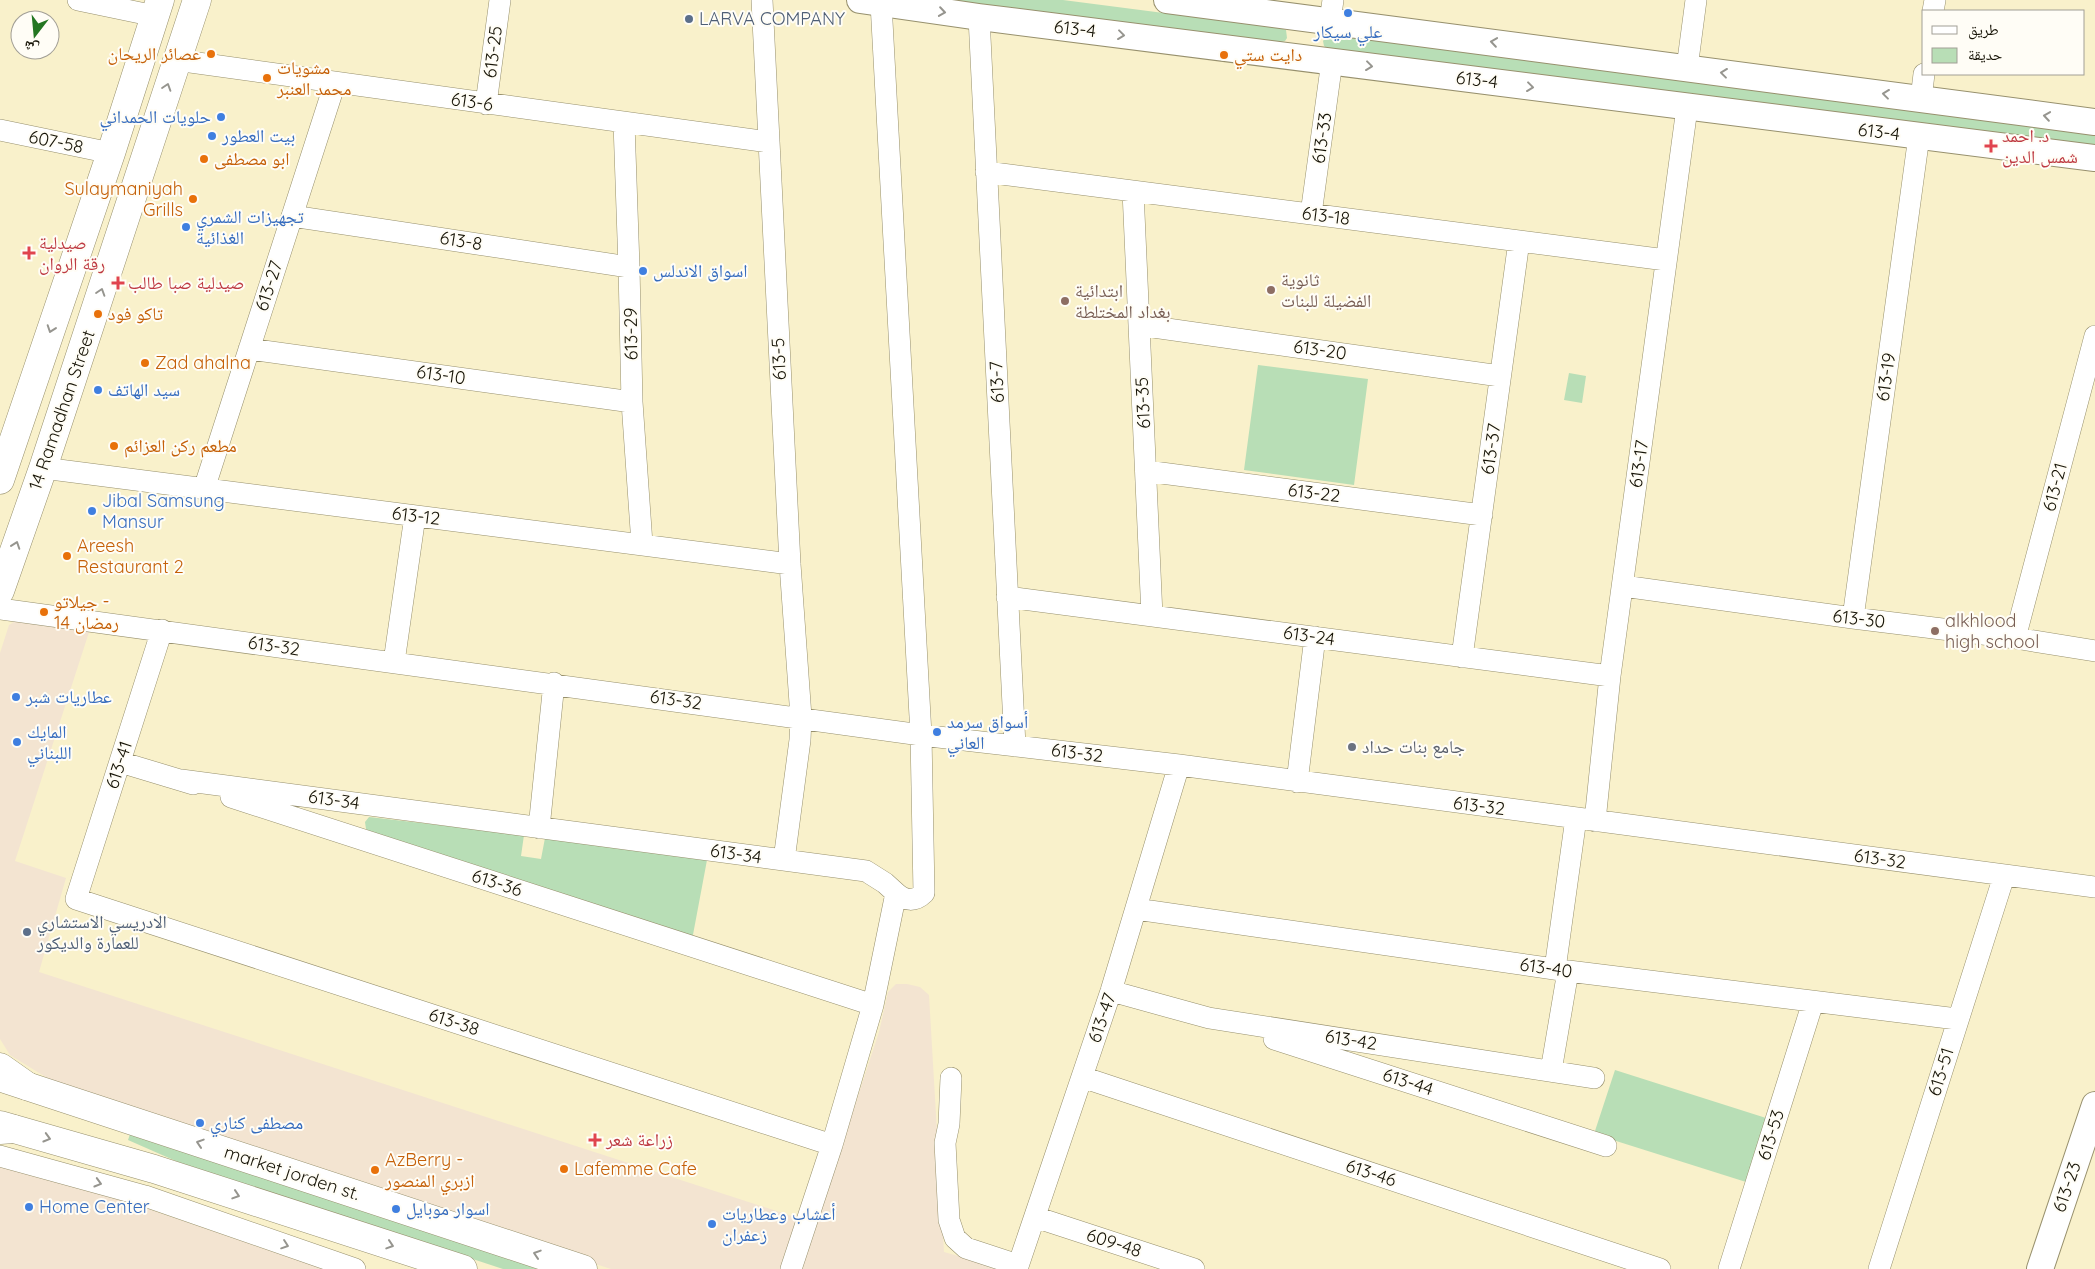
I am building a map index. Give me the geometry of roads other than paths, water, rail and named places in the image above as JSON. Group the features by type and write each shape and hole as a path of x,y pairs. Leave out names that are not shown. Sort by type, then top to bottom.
{"main road":[{"name":"14 Ramadhan Street","path":"0,591 43,468 196,0"},
{"name":"14 Ramadhan Street","path":"0,480 158,8"},
{"path":"0,1066 27,1086"},
{"name":"market jorden st.","path":"0,1077 583,1269"},
{"path":"4,1128 154,1169 463,1269"}],"street":[{"path":"78,0 158,8"},
{"name":"613-25","path":"486,104 500,0"},
{"name":"613-5","path":"762,0 790,564 801,717 800,740 784,860"},
{"path":"1167,0 1326,13 1687,68 1922,86 2095,122"},
{"path":"1687,68 1696,0"},
{"path":"791,1269 832,1145 873,1005 896,893 902,898 911,900 924,893 921,735 870,1"},
{"name":"613-4","path":"870,1 979,17 1320,59 1687,108 2095,158"},
{"path":"1320,59 1326,13"},
{"name":"613-7","path":"979,17 1015,746"},
{"name":"613-33","path":"1311,214 1320,59"},
{"name":"613-6","path":"176,60 768,142"},
{"name":"613-27","path":"204,489 334,83"},
{"name":"613-17","path":"1551,1071 1562,970 1623,586 1687,108"},
{"name":"613-29","path":"624,122 630,267 632,402 642,544"},
{"name":"607-58","path":"0,130 111,153"},
{"name":"613-19","path":"1853,618 1919,136"},
{"name":"613-18","path":"986,172 1666,260"},
{"name":"613-35","path":"1133,191 1152,616"},
{"name":"613-8","path":"292,216 630,267"},
{"name":"613-37","path":"1462,657 1519,241"},
{"name":"613-20","path":"1139,325 1500,376"},
{"name":"613-21","path":"2015,638 2095,336"},
{"name":"613-10","path":"249,348 632,402"},
{"name":"613-12","path":"43,468 790,564"},
{"name":"613-22","path":"1146,472 1482,515"},
{"path":"394,662 415,516"},
{"name":"613-30","path":"1623,586 2015,638 2095,651"},
{"name":"613-24","path":"1007,597 1610,676"},
{"name":"613-32","path":"0,608 921,735 1179,765 2095,887"},
{"name":"613-41","path":"76,899 162,630"},
{"path":"1297,782 1315,637"},
{"path":"539,828 554,683"},
{"name":"613-36","path":"120,762 181,780 873,1005"},
{"name":"613-47","path":"1017,1267 1111,991 1179,765"},
{"name":"613-34","path":"181,780 866,871 885,883 896,893"},
{"name":"613-51","path":"1879,1269 2004,876"},
{"name":"613-38","path":"76,899 832,1145"},
{"name":"613-40","path":"1136,909 1562,970 1958,1019"},
{"name":"613-42","path":"1111,991 1210,1018 1594,1078"},
{"name":"613-53","path":"1729,1269 1813,1002"},
{"name":"613-44","path":"1210,1018 1606,1146"},
{"name":"613-46","path":"1082,1077 1660,1269"},
{"path":"950,1078 949,1124 946,1143 949,1220 955,1238 966,1248 1017,1267"},
{"name":"613-23","path":"2040,1269 2095,1105"},
{"path":"0,1156 145,1196 355,1269"},
{"path":"145,1196 154,1169"},
{"name":"609-48","path":"1035,1217 1194,1269"}],"place":[{"name":"علي سيكار","path":"1348,13"},
{"name":"LARVA COMPANY","path":"689,19"},
{"name":"عصائر الريحان","path":"211,54"},
{"name":"دايت ستي","path":"1224,55"},
{"name":"مشويات محمد العنبر","path":"267,78"},
{"name":"حلويات الحمداني","path":"221,117"},
{"name":"بيت العطور","path":"212,136"},
{"name":"د. احمد شمس الدين","path":"1991,146"},
{"name":"ابو مصطفى","path":"204,159"},
{"name":"Sulaymaniyah Grills","path":"193,199"},
{"name":"تجهيزات الشمري الغذائية","path":"186,227"},
{"name":"صيدلية رقة الروان","path":"29,253"},
{"name":"اسواق الاندلس","path":"643,271"},
{"name":"صيدلية صبا طالب","path":"118,283"},
{"name":"ثانوية الفضيلة للبنات","path":"1271,290"},
{"name":"ابتدائية بغداد المختلطة","path":"1065,301"},
{"name":"تاكو فود","path":"98,314"},
{"name":"Zad ahalna","path":"145,363"},
{"name":"سيد الهاتف","path":"98,390"},
{"name":"مطعم ركن العزائم","path":"114,446"},
{"name":"Jibal Samsung Mansur","path":"92,511"},
{"name":"Areesh Restaurant 2","path":"67,556"},
{"name":"جيلاتو - 14 رمضان","path":"44,612"},
{"name":"alkhlood high school","path":"1935,631"},
{"name":"عطاريات شبر","path":"16,697"},
{"name":"أسواق سرمد العاني","path":"937,732"},
{"name":"المايك اللبناني","path":"17,742"},
{"name":"جامع بنات حداد","path":"1352,747"},
{"name":"الادريسي الاستشاري للعمارة والديكور","path":"27,932"},
{"name":"مصطفى كناري","path":"200,1123"},
{"name":"زراعة شعر","path":"595,1140"},
{"name":"Lafemme Cafe","path":"564,1169"},
{"name":"AzBerry - ازبري المنصور","path":"375,1170"},
{"name":"Home Center","path":"29,1207"},
{"name":"اسوار موبايل","path":"396,1209"},
{"name":"أعشاب وعطاريات زعفران","path":"712,1224"}]}
